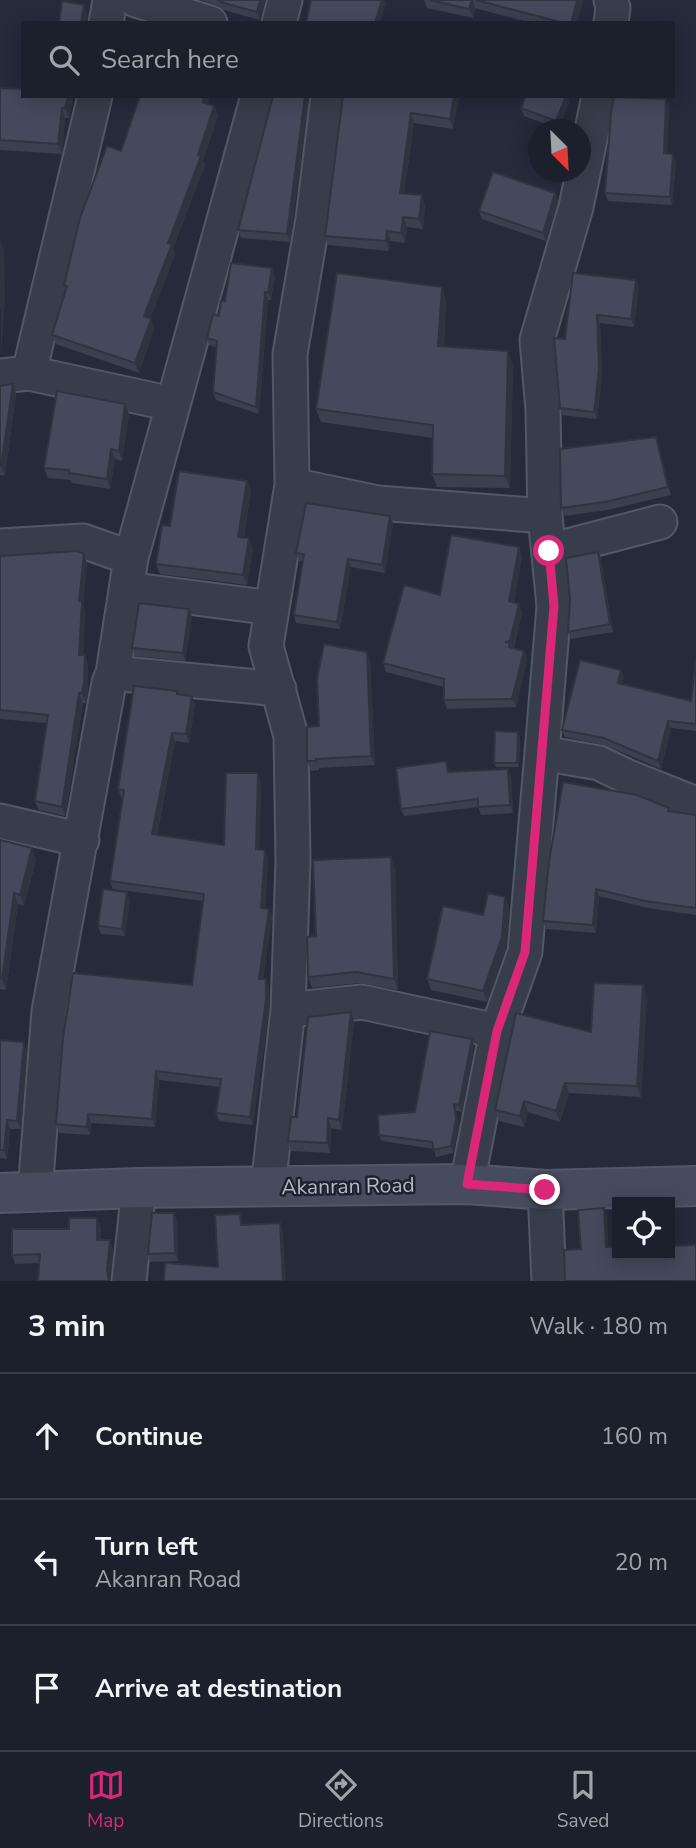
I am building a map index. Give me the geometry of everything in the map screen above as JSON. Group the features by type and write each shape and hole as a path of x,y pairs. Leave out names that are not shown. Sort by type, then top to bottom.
{"main road":[{"name":"Akanran Road","path":"18,1193 139,1188 467,1184 545,1190 696,1186"}],"street":[{"path":"106,21 110,0"},
{"path":"136,0 204,21"},
{"path":"280,21 285,0"},
{"path":"611,0 611,21"},
{"path":"94,98 14,375 172,404"},
{"path":"18,1193 129,574 172,404 257,98"},
{"path":"268,1187 288,1010 293,861 292,736 266,646 292,485 290,354 313,219 328,98"},
{"path":"467,1184 497,1031 525,952 542,753 554,606 545,516 543,410 537,340 576,207 599,98"},
{"path":"292,485 378,503 545,516"},
{"path":"549,551 660,522"},
{"path":"0,545 83,541 129,574 272,608"},
{"path":"113,673 279,689"},
{"path":"542,753 599,763 696,804"},
{"path":"0,821 82,840"},
{"path":"288,1010 362,1002 497,1031"},
{"path":"129,1281 139,1188"},
{"path":"545,1190 549,1281"}],"building":[{"path":"218,0 260,0 257,12"},
{"path":"311,0 382,0 376,21 306,21"},
{"path":"430,0 472,0 469,9"},
{"path":"476,0 577,0 572,21 556,21"},
{"path":"62,1 84,5 81,21 59,21"},
{"path":"0,88 21,89 21,98 68,98 65,108 62,108 58,144 0,140"},
{"path":"139,98 204,98 203,102 214,106 198,155 201,156 168,243 172,244 144,316 151,319 135,363 52,335 67,286 64,285 80,218 107,146 121,151"},
{"path":"272,98 305,98 287,234 238,230"},
{"path":"343,98 454,98 450,119 411,113 400,193 422,195 419,219 403,217 401,233 387,231 386,241 325,236"},
{"path":"525,98 565,98 557,119 521,108"},
{"path":"614,98 666,99 664,153 673,154 670,197 605,193"},
{"path":"493,172 555,193 543,233 479,211"},
{"path":"0,241 1,289 0,308"},
{"path":"231,263 272,268 268,293 265,292 256,407 213,392 217,341 207,338 213,314 219,316 221,301 225,301"},
{"path":"337,273 442,287 438,346 508,351 505,476 432,474 433,425 316,409"},
{"path":"573,273 636,280 631,319 597,315 599,369 594,412 560,408 554,338 565,339"},
{"path":"13,384 1,466 0,466 0,386"},
{"path":"57,391 125,404 119,451 111,449 107,479 69,473 69,470 44,468"},
{"path":"656,437 668,487 605,502 561,508 560,449"},
{"path":"179,471 247,481 238,537 249,538 243,575 156,564 162,525 170,526"},
{"path":"306,503 390,516 382,565 348,559 337,622 294,615 304,554 296,553"},
{"path":"451,535 519,547 509,601 519,604 510,641 505,642 510,643 509,647 524,651 512,699 444,700 444,679 383,663 404,585 440,595"},
{"path":"77,551 84,554 79,601 82,601 79,655 85,655 84,683 82,693 79,693 62,807 35,801 48,715 0,710 0,556"},
{"path":"598,552 610,624 568,632 570,599 566,558"},
{"path":"139,603 189,609 183,653 132,648"},
{"path":"324,644 367,652 371,756 307,761 307,727 319,726 317,679"},
{"path":"696,658 696,724 668,721 658,761 604,738 562,730 580,660 621,670 618,683 691,701"},
{"path":"134,686 177,691 177,694 192,696 186,734 172,733 152,834 224,845 226,773 258,773 256,849 265,850 261,908 269,909 259,979 266,979 266,1000 250,1117 216,1113 221,1079 156,1071 152,1119 88,1114 87,1127 56,1124 63,1038 73,973 192,985 204,894 110,881 124,790 118,789"},
{"path":"495,731 518,732 517,763 494,763"},
{"path":"446,761 448,772 508,769 510,805 478,807 478,799 401,809 396,768"},
{"path":"563,782 637,795 669,808 668,811 696,815 696,908 645,901 596,889 593,925 543,921 549,861"},
{"path":"0,840 32,848 20,895 14,893 2,979 0,978"},
{"path":"391,857 394,979 356,972 308,977 307,937 316,936 313,860"},
{"path":"103,889 127,892 122,929 98,926"},
{"path":"488,893 505,897 502,937 483,991 427,979 443,906 483,915"},
{"path":"594,983 643,985 637,1086 565,1083 556,1111 524,1101 520,1116 495,1110 516,1013 591,1032"},
{"path":"351,1012 339,1120 328,1118 327,1143 288,1141 291,1117 297,1117 308,1017"},
{"path":"430,1031 472,1039 459,1105 454,1104 456,1119 451,1146 434,1150 432,1142 379,1135 378,1115 415,1112"},
{"path":"0,1040 24,1042 17,1121 7,1120 4,1150 0,1150"},
{"path":"604,1208 606,1247 612,1247 612,1260 675,1260 675,1246 696,1245 696,1281 565,1281 564,1250 581,1249 578,1210"},
{"path":"152,1213 174,1213 175,1253 148,1254"},
{"path":"240,1214 241,1225 280,1223 283,1281 164,1281 165,1263 218,1267 215,1215"},
{"path":"69,1218 97,1218 97,1240 110,1240 107,1270 109,1281 38,1281 40,1254 12,1255 12,1229 69,1229"}],"route":[{"path":"545,1190 467,1184 497,1031 525,952 554,606 549,551"}]}
